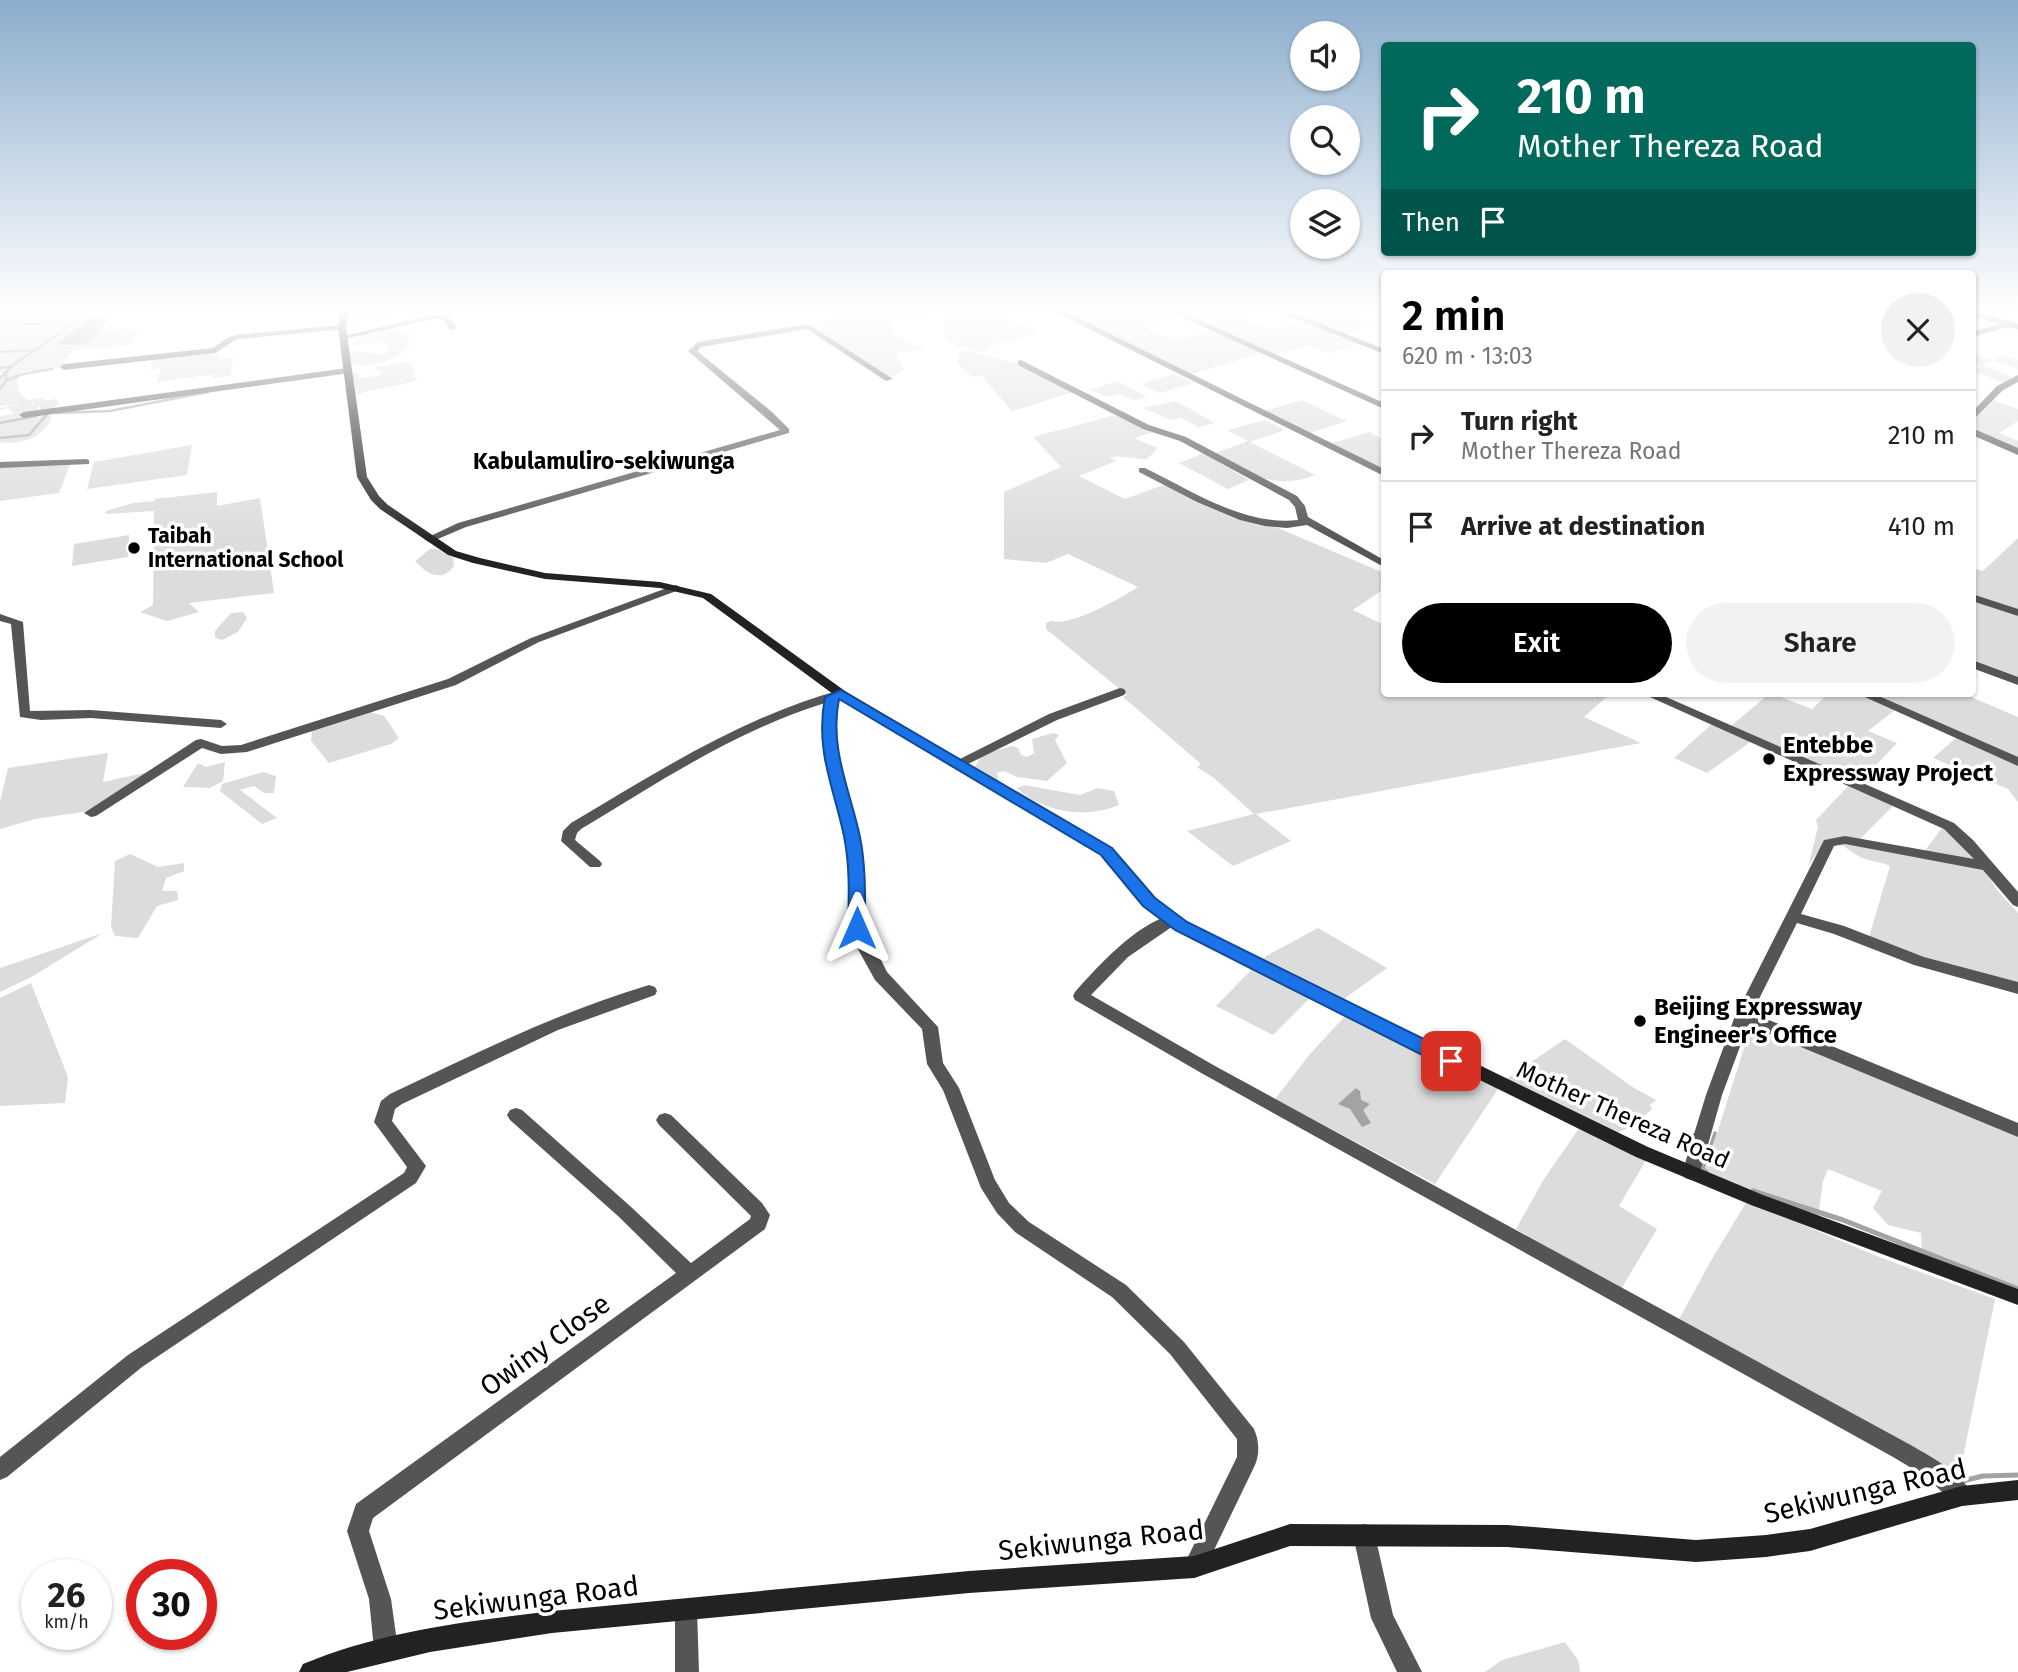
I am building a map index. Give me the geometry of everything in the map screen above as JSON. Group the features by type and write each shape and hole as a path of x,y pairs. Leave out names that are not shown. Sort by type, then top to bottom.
{"street":[{"path":"24,415 229,387"},
{"name":"Mother Thereza Road","path":"349,387 362,477 375,498 429,539 458,555 519,571 575,580 675,588 716,602 837,696 959,763 1107,852 1135,888 1171,920 1443,1057 1690,1173 2018,1297"},
{"path":"429,539 463,525 786,431 736,387"},
{"path":"1067,387 1146,428 1183,439 1293,498 1300,506 1301,517 1381,562"},
{"path":"1210,387 1381,472"},
{"path":"1342,387 1381,405"},
{"path":"1976,420 2000,388 2018,392"},
{"path":"1976,426 2018,452"},
{"path":"0,466 86,462"},
{"path":"1142,470 1254,521 1279,526 1308,522"},
{"path":"201,743 221,750 242,749 452,682 535,640 675,588"},
{"path":"1976,598 2018,613"},
{"path":"0,617 17,622 24,714 91,714 221,724 201,743 91,813"},
{"path":"1976,665 2018,681"},
{"path":"959,763 1053,717 1120,692"},
{"path":"595,864 568,841 570,831 576,826 682,762 790,710 837,696"},
{"path":"837,696 828,723 831,760 852,836 857,870 857,928 881,976 930,1027 935,1063 951,1088 987,1184 1003,1208 1022,1227 1119,1291 1177,1348 1247,1436 1248,1458 1194,1567"},
{"path":"1656,697 1949,826 1958,832 2018,902"},
{"path":"1871,697 2018,762"},
{"path":"1690,1173 1714,1095 1743,1017 1829,843 1832,840 1845,840 1987,866"},
{"path":"1793,917 1839,930 1919,961 2018,988"},
{"path":"1171,920 1140,937 1105,968 1081,996 1209,1070 1900,1450 1933,1469 1962,1496"},
{"path":"0,1470 143,1355 410,1178 417,1166 383,1122 387,1106 396,1099 567,1018 602,1004 649,991"},
{"path":"1743,1017 2018,1130"},
{"path":"516,1115 690,1274"},
{"name":"Owiny Close","path":"386,1649 380,1599 358,1531 364,1511 758,1224 761,1215 665,1121"},
{"name":"Sekiwunga Road","path":"311,1672 386,1649 483,1631 969,1582 1194,1567 1290,1535 1507,1536 1696,1551 1810,1540 1962,1496 2018,1490"},
{"path":"1364,1535 1382,1618 1410,1672"},
{"path":"685,1610 687,1672"}],"shaded area":[{"path":"0,387 18,387 18,391 27,400 56,399 60,403 53,409 40,411 40,405 32,417 52,415 39,434 25,441 8,443 0,442 0,416 14,414 8,408 0,408 21,404 0,406"},
{"path":"351,387 387,387 356,395 351,391"},
{"path":"991,387 1064,387 1074,392 1012,411"},
{"path":"1099,387 1128,387 1147,397 1133,400 1120,394 1109,397 1090,390"},
{"path":"1147,387 1180,387 1159,393"},
{"path":"1302,400 1347,421 1307,434 1260,412"},
{"path":"1993,400 2018,409 2018,421 1999,433 2018,441 2018,448 2013,449 1976,432 1976,416"},
{"path":"1176,401 1215,423 1199,427 1180,418 1171,420 1143,408"},
{"path":"1115,415 1154,432 1134,438 1158,448 1147,459 1109,457 1116,461 1079,476 1125,499 1166,484 1253,523 1278,528 1381,572 1381,591 1353,610 1381,624 1381,697 1606,697 1584,717 1641,743 1256,814 1291,841 1233,866 1187,831 1254,814 1214,778 1197,767 1201,764 1123,697 1127,695 1046,629 1046,623 1083,616 1138,587 1068,554 1046,563 1004,559 1004,492 1061,467 1033,437"},
{"path":"1265,420 1285,430 1250,442 1315,475 1287,481 1262,478 1213,454 1248,441 1227,430"},
{"path":"1369,432 1381,438 1381,469 1329,444"},
{"path":"192,445 187,475 87,489 94,462"},
{"path":"1204,453 1249,480 1228,489 1179,463"},
{"path":"70,465 59,493 0,501 0,467"},
{"path":"217,492 217,506 260,498 274,593 189,603 199,612 167,621 140,612 153,605 154,511 106,514 106,511 155,499"},
{"path":"129,535 128,557 72,566 74,544"},
{"path":"2018,538 2018,610 1976,595 1976,569 1983,571"},
{"path":"430,549 437,549 453,558 454,566 439,575 424,570 415,561"},
{"path":"1976,600 2018,616 2018,679 1976,664"},
{"path":"243,612 247,618 238,632 222,640 215,638 215,631 231,613"},
{"path":"1765,697 1780,697 1812,709 1825,697 1866,697 1895,710 1868,731 1897,743 1859,783 1731,726"},
{"path":"1873,697 1971,697 2018,717 2018,759"},
{"path":"370,712 384,716 399,738 391,744 329,763 311,741 312,731"},
{"path":"1712,724 1752,741 1707,773 1674,758"},
{"path":"1053,733 1059,735 1055,740 1067,763 1047,781 1017,777 1004,771 997,773 1000,785 977,774 975,767 982,754 1013,746 1018,748 1021,755 1027,757 1034,753 1032,739"},
{"path":"1957,737 2018,764 2018,802 2008,789 1933,758"},
{"path":"108,753 103,782 149,772 89,811 35,819 0,829 0,802 8,768"},
{"path":"225,762 223,781 210,788 183,787 198,763 206,767"},
{"path":"263,772 276,776 274,793 264,793 254,786 240,790 277,818 262,824 220,791 222,784"},
{"path":"1850,784 1895,804 1858,841 1924,852 1944,825 1976,857 1997,890 2018,913 2018,985 1924,957 1869,937 1890,866 1861,857 1839,843 1826,839 1808,867 1818,827 1816,820"},
{"path":"1024,785 1080,795 1098,788 1114,791 1119,805 1093,812 1066,811 1040,803 1017,788"},
{"path":"130,854 158,867 184,863 184,871 166,878 162,891 177,891 178,900 157,906 138,938 115,936 111,927 115,861"},
{"path":"1318,928 1387,968 1341,1001 1259,960"},
{"path":"103,933 33,976 0,992 0,968"},
{"path":"1254,967 1312,996 1273,1035 1216,1006"},
{"path":"31,983 68,1077 65,1103 0,1106 0,998"},
{"path":"1347,1014 1500,1086 1435,1184 1275,1099 1310,1054"},
{"path":"1752,1023 2018,1132 2018,1293 1922,1255 1921,1233 1888,1225 1873,1208 1882,1191 1828,1169 1823,1181 1818,1217 1742,1190 1705,1171"},
{"path":"1565,1039 1634,1088 1656,1100 1650,1105 1652,1109 1633,1126 1614,1134 1505,1080"},
{"path":"1356,1088 1360,1091 1361,1100 1370,1104 1363,1110 1371,1123 1362,1127 1350,1109 1338,1104"},
{"path":"1580,1127 1646,1160 1619,1206 1657,1229 1621,1289 1516,1229 1544,1179"},
{"path":"1747,1201 1879,1257 1995,1299 1958,1482 1678,1321"},
{"path":"1565,1642 1578,1660 1580,1672 1485,1672 1502,1660"}],"waterway":[{"path":"57,413 110,411 208,392"},
{"path":"0,438 29,435 48,413"},
{"path":"0,423 36,416"},
{"path":"1707,1172 1703,1169 1715,1133"},
{"path":"1687,1152 1694,1135"},
{"path":"1753,1191 1843,1220 2018,1289"},
{"path":"1958,1482 1983,1476 2018,1475"}],"place":[{"name":"Taibah International School","path":"134,548"},
{"name":"Entebbe Expressway Project","path":"1769,759"},
{"name":"Beijing Expressway Engineer's Office","path":"1640,1021"}],"district":[{"name":"Kabulamuliro-sekiwunga","path":"604,461"}],"route":[{"path":"857,928 857,870 852,836 831,760 828,723 832,697 841,694 907,736 959,763 1107,852 1135,888 1171,920 1451,1061"}]}
